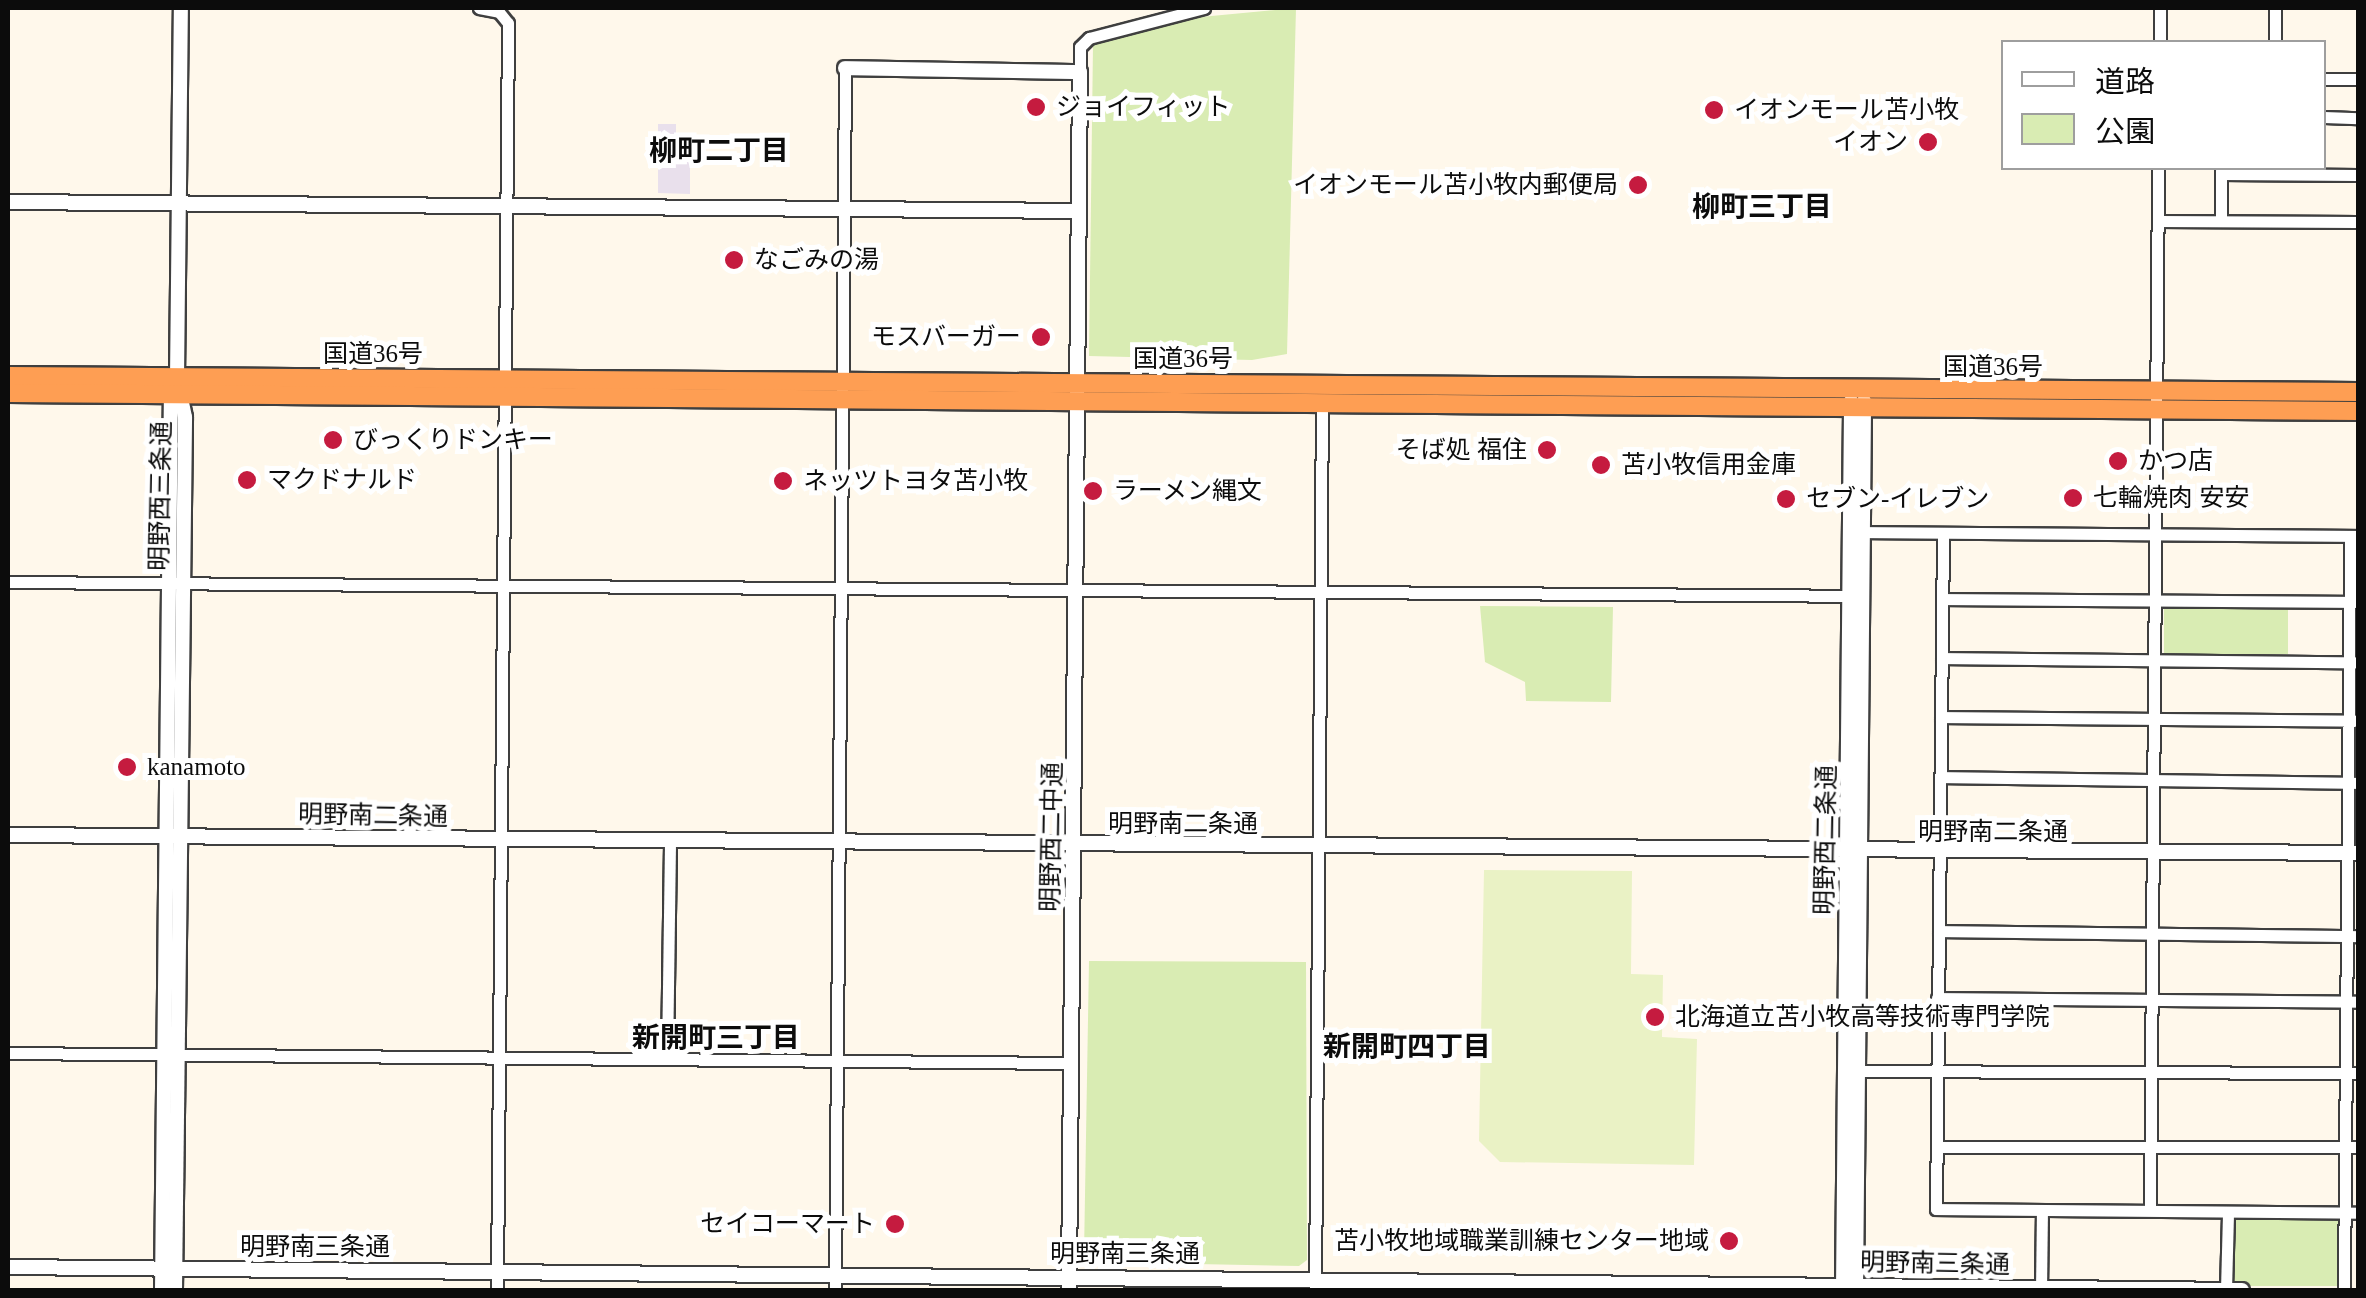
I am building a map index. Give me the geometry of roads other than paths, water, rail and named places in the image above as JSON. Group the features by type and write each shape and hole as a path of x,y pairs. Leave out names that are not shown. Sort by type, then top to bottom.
{"highway":[{"name":"国道36号","path":"8,376 176,389"},
{"name":"国道36号","path":"8,393 505,388 2159,400 2358,392"},
{"name":"国道36号","path":"2159,400 2358,411"}],"street":[{"name":"明野西三条通","path":"162,1290 169,1269 181,8"},
{"path":"478,8 499,12 508,24 500,584 497,1290"},
{"path":"835,1290 845,68 1080,72 1080,47 1089,38 1204,8"},
{"path":"2160,8 2160,40"},
{"path":"2275,40 2276,8"},
{"name":"明野西二中通","path":"1069,1283 1080,72"},
{"path":"2326,78 2358,79"},
{"path":"2326,117 2358,118"},
{"path":"2150,1210 2158,170"},
{"path":"2221,221 2221,171 2358,176"},
{"path":"8,202 842,206 1078,211"},
{"path":"2158,220 2358,222"},
{"path":"1315,1284 1323,395"},
{"name":"明野西二条通","path":"1850,1288 1858,399"},
{"path":"1858,532 2354,536 2353,936 2352,1002 2344,1074 2344,1290"},
{"path":"1943,533 1936,1208 2358,1213"},
{"path":"8,582 1858,596"},
{"path":"1942,599 2353,602"},
{"path":"1942,658 2353,662"},
{"path":"1941,716 2353,721"},
{"path":"1941,778 2353,783"},
{"name":"明野南二条通","path":"8,835 1940,854 2353,853"},
{"path":"668,1059 670,840"},
{"path":"1940,932 2353,936"},
{"path":"1938,998 2352,1002"},
{"path":"8,1053 1072,1062"},
{"path":"1853,1071 2358,1074"},
{"path":"1939,1146 2358,1147"},
{"path":"2042,1212 2042,1289"},
{"path":"2226,1290 2228,1212"},
{"name":"明野南三条通","path":"8,1267 836,1274 1069,1283 2242,1290"},
{"name":"明野西三条通","path":"169,1269 176,1290"}],"place":[{"name":"ジョイフィット","path":"1036,107"},
{"name":"イオンモール苫小牧","path":"1714,110"},
{"name":"イオン","path":"1928,142"},
{"name":"イオンモール苫小牧内郵便局","path":"1638,185"},
{"name":"なごみの湯","path":"734,260"},
{"name":"モスバーガー","path":"1041,337"},
{"name":"びっくりドンキー","path":"333,440"},
{"name":"そば処 福住","path":"1547,450"},
{"name":"かつ店","path":"2118,461"},
{"name":"苫小牧信用金庫","path":"1601,465"},
{"name":"マクドナルド","path":"247,480"},
{"name":"ネッツトヨタ苫小牧","path":"783,481"},
{"name":"ラーメン縄文","path":"1093,491"},
{"name":"七輪焼肉 安安","path":"2073,498"},
{"name":"セブン-イレブン","path":"1786,499"},
{"name":"kanamoto","path":"127,767"},
{"name":"北海道立苫小牧高等技術専門学院","path":"1655,1017"},
{"name":"セイコーマート","path":"895,1224"},
{"name":"苫小牧地域職業訓練センター地域","path":"1729,1241"}],"district":[{"name":"柳町二丁目","path":"719,151"},
{"name":"柳町三丁目","path":"1762,207"},
{"name":"新開町三丁目","path":"716,1038"},
{"name":"新開町四丁目","path":"1407,1047"}]}
